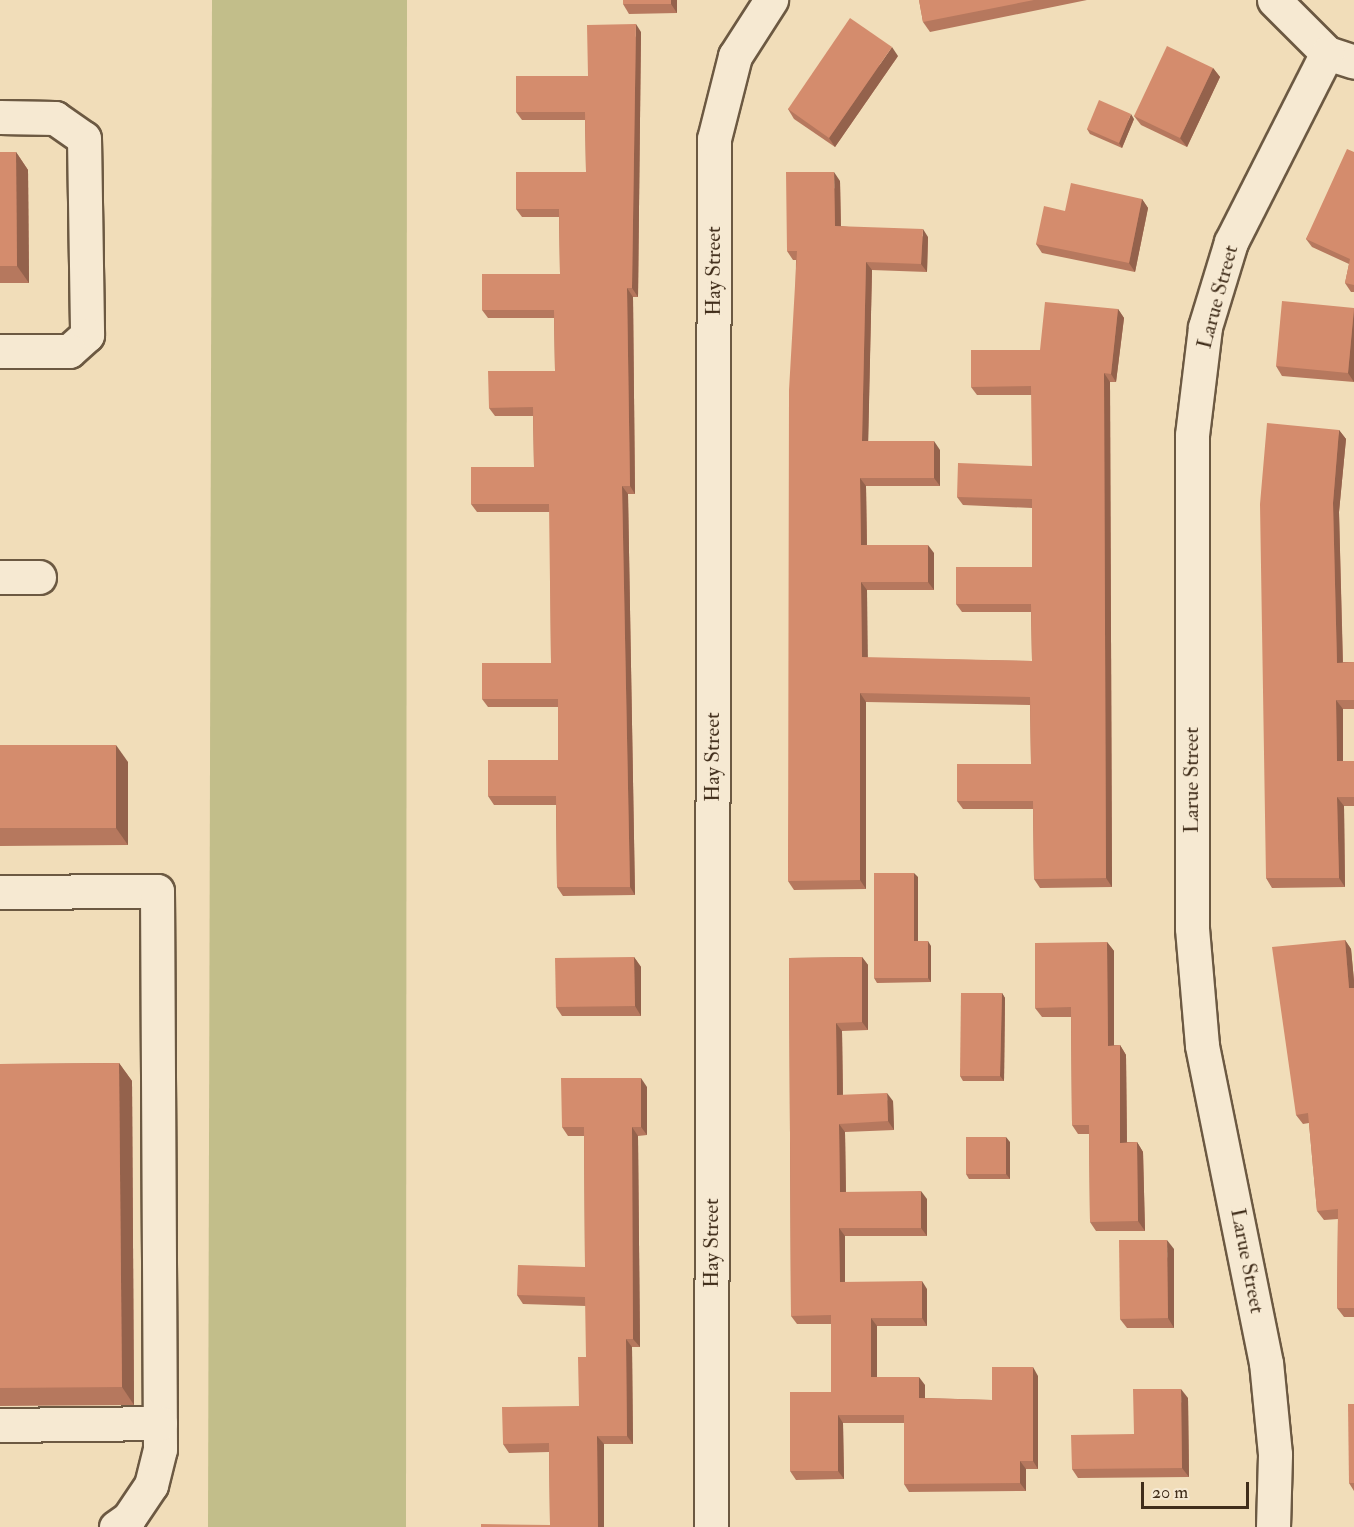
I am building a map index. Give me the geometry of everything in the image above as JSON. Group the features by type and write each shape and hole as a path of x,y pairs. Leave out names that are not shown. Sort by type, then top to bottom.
{"street":[{"name":"Hay Street","path":"711,1527 714,139 735,56 771,0"},
{"path":"1274,0 1340,58"},
{"name":"Larue Street","path":"1273,1527 1275,1455 1266,1363 1202,1045 1192,928 1192,435 1205,327 1231,242 1340,58"},
{"path":"0,117 55,118 84,138 87,335 69,351 0,351"},
{"path":"0,577 39,577"},
{"path":"0,892 157,891 160,1423 151,1485 129,1518 116,1527"},
{"path":"0,1425 160,1423"}],"shaded area":[{"path":"212,0 407,0 406,1527 208,1527"}],"building":[{"path":"623,0 671,0 671,4 623,4"},
{"path":"919,0 1034,0 923,22"},
{"path":"850,18 892,47 829,138 788,109"},
{"path":"636,24 632,288 627,288 630,486 622,486 630,887 557,887 556,796 488,796 488,760 558,760 558,699 482,699 482,663 551,663 549,504 471,504 471,467 534,467 533,407 489,408 488,371 555,371 554,310 482,310 482,274 560,274 559,209 516,209 516,172 586,172 585,112 516,112 516,76 588,76 587,25"},
{"path":"1167,46 1213,68 1180,138 1134,116"},
{"path":"1099,100 1131,114 1119,143 1087,129"},
{"path":"1347,149 1354,152 1354,285 1345,283 1350,259 1306,239"},
{"path":"0,152 16,152 17,266 0,266"},
{"path":"786,172 834,172 835,226 923,229 921,264 866,262 862,441 934,441 934,478 860,478 861,545 928,545 928,582 861,582 862,657 1032,661 1031,604 956,604 956,567 1032,567 1032,499 957,497 958,463 1032,466 1031,386 971,387 971,350 1040,350 1045,302 1118,309 1111,374 1104,373 1106,878 1034,879 1033,801 957,801 957,764 1031,764 1030,697 860,693 860,880 788,881 789,390 797,251 787,251"},
{"path":"1071,183 1142,199 1129,263 1036,244 1044,206 1065,211"},
{"path":"1282,301 1354,308 1348,373 1276,366"},
{"path":"1267,423 1339,430 1333,503 1337,663 1354,662 1354,700 1336,700 1337,761 1354,761 1354,797 1337,797 1339,878 1266,878 1260,504"},
{"path":"0,745 116,745 116,828 0,828"},
{"path":"874,873 914,873 914,941 928,941 928,978 874,978"},
{"path":"1345,940 1349,988 1354,988 1354,1308 1337,1308 1338,1209 1317,1211 1308,1113 1296,1115 1272,947"},
{"path":"1107,942 1108,1046 1120,1045 1120,1143 1137,1142 1138,1221 1090,1222 1089,1125 1072,1125 1071,1007 1035,1008 1035,943"},
{"path":"634,957 635,1006 556,1007 555,958"},
{"path":"862,957 862,1022 836,1023 837,1095 887,1093 888,1121 839,1124 840,1192 921,1191 921,1228 839,1228 840,1282 922,1281 922,1318 871,1318 871,1377 919,1377 919,1398 992,1400 992,1367 1033,1367 1033,1461 1020,1461 1020,1483 904,1484 904,1415 838,1415 838,1471 790,1471 790,1392 831,1392 831,1315 791,1316 789,958"},
{"path":"961,993 1002,993 1000,1076 960,1076"},
{"path":"119,1063 122,1387 0,1388 0,1064"},
{"path":"561,1078 641,1078 641,1127 632,1127 633,1339 626,1339 627,1436 597,1436 598,1527 481,1527 481,1524 550,1525 549,1443 503,1444 502,1407 579,1406 578,1357 586,1357 585,1297 517,1295 518,1265 585,1267 584,1127 562,1127"},
{"path":"966,1137 1006,1137 1006,1174 966,1174"},
{"path":"1119,1240 1167,1240 1168,1318 1120,1319"},
{"path":"1133,1389 1181,1389 1182,1468 1072,1469 1071,1435 1134,1434"},
{"path":"1348,1404 1354,1404 1354,1483 1349,1483"}]}
